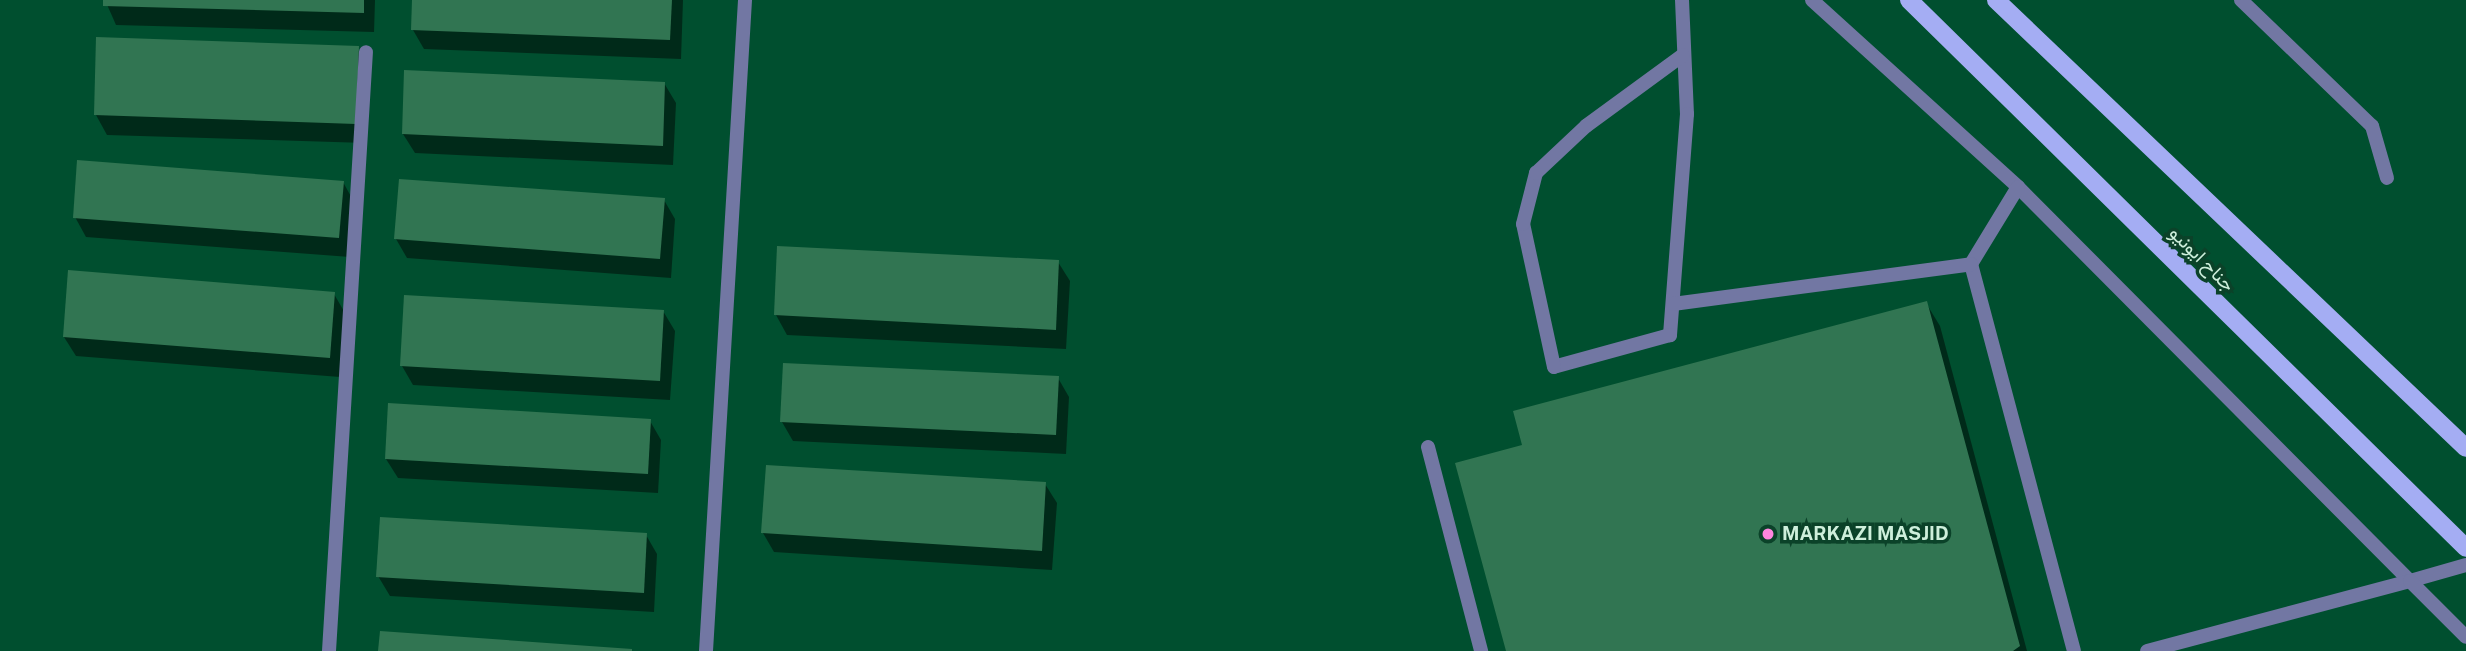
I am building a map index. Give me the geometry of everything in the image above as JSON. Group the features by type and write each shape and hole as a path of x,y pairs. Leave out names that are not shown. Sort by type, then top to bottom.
{"main road":[{"name":"جناح ایونیو","path":"1909,0 2466,548"},
{"path":"1996,0 2466,448"}],"street":[{"path":"706,651 745,0"},
{"path":"1682,0 1687,114 1670,335 1554,367 1523,224 1536,173 1586,126 1684,55"},
{"path":"1812,0 2018,187 2466,637"},
{"path":"2241,0 2372,126 2387,178"},
{"path":"328,651 366,52"},
{"path":"2018,187 1971,264 2074,651"},
{"path":"1673,304 1971,264"},
{"path":"1428,447 1481,651"},
{"path":"2147,651 2466,565"}],"building":[{"path":"103,0 364,0 364,13 103,6"},
{"path":"412,0 672,0 670,40 411,30"},
{"path":"96,37 359,46 356,124 94,115"},
{"path":"404,70 665,82 663,146 402,134"},
{"path":"77,160 344,181 339,238 73,218"},
{"path":"399,179 665,198 660,259 394,239"},
{"path":"777,246 1059,260 1056,330 774,315"},
{"path":"68,270 335,292 330,358 63,337"},
{"path":"404,295 664,310 660,381 400,366"},
{"name":"MARKAZI MASJID","path":"1927,301 2020,646 2013,651 1506,651 1455,463 1522,445 1513,411"},
{"path":"783,363 1059,376 1056,435 780,422"},
{"path":"388,403 651,419 648,474 385,459"},
{"path":"766,465 1046,482 1042,551 761,533"},
{"path":"380,517 647,533 644,593 376,577"},
{"path":"380,631 632,649 632,651 378,651"}],"place":[{"name":"MARKAZI MASJID","path":"1768,534"}]}
